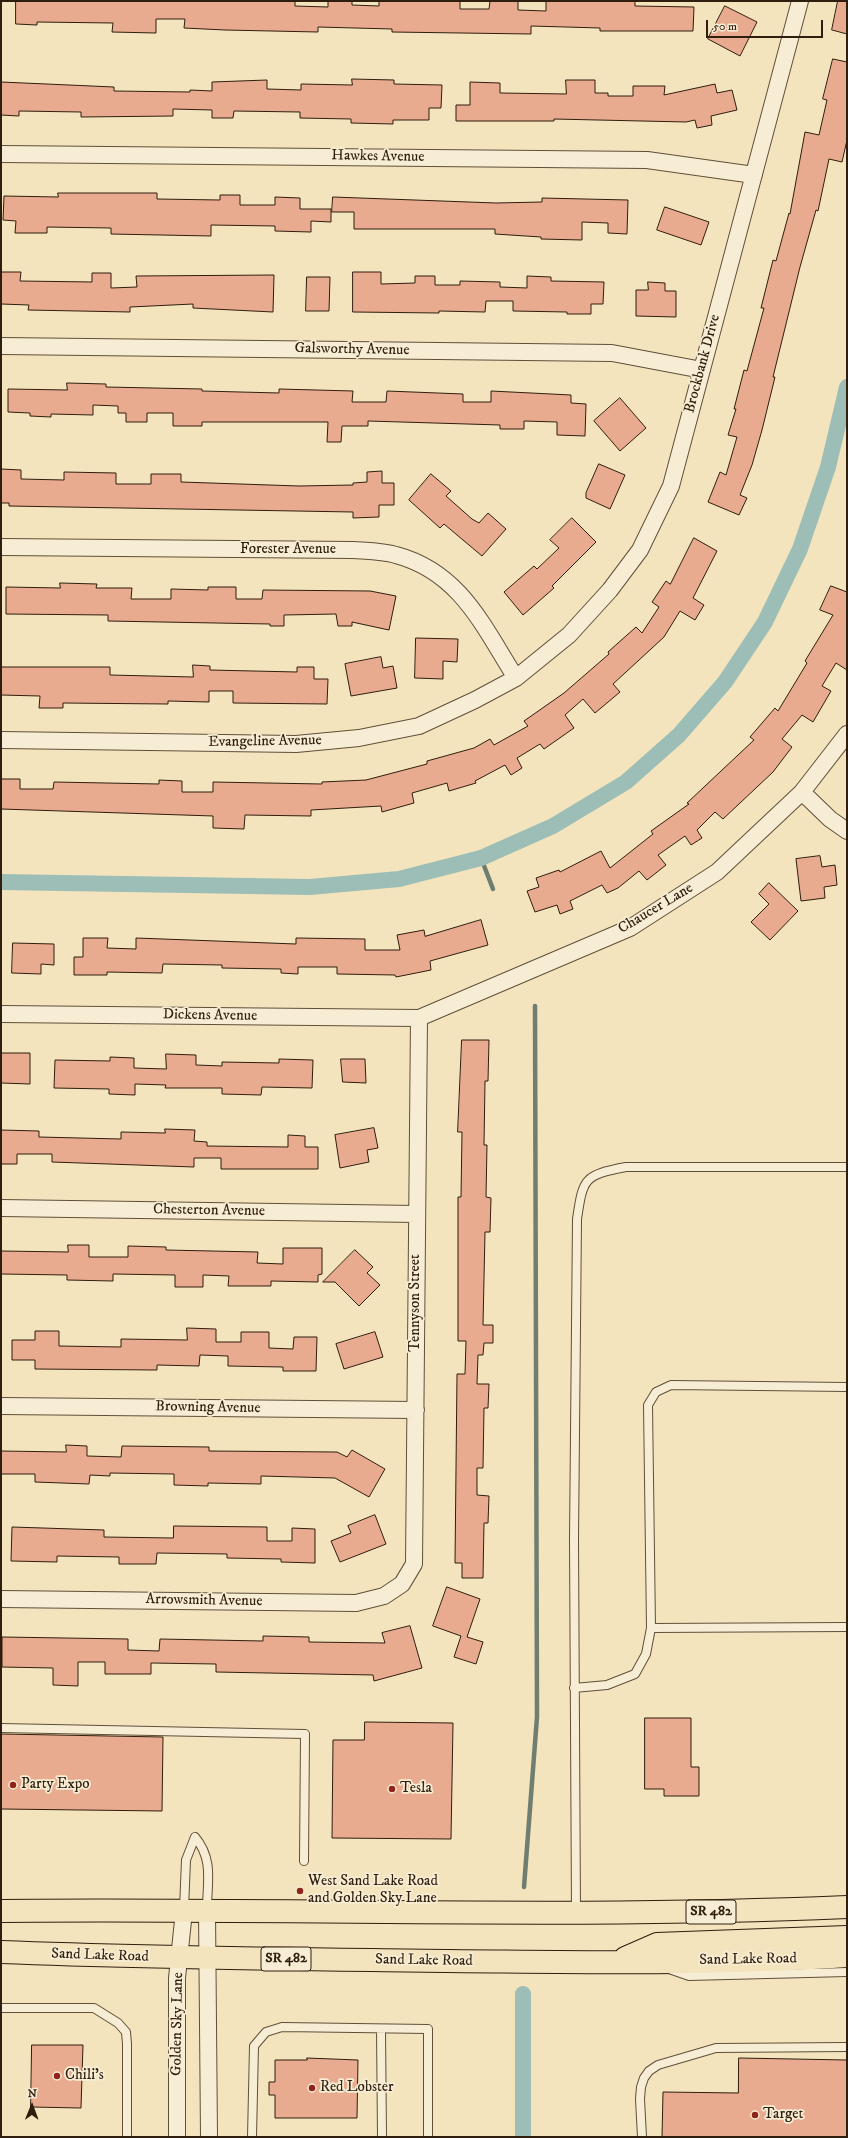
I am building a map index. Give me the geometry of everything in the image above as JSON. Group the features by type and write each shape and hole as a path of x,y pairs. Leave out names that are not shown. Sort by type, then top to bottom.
{"main road":[{"name":"SR 482","path":"1,1911 116,1909 184,1911 576,1913 738,1912 847,1907"},
{"path":"615,1962 657,1944 847,1937"},
{"name":"Sand Lake Road","path":"1,1952 179,1958 615,1962 790,1959 847,1956"}],"street":[{"name":"Brockbank Drive","path":"516,678 569,635 610,590 640,550 670,486 800,1"},
{"name":"Hawkes Avenue","path":"1,154 648,160 754,175"},
{"name":"Galsworthy Avenue","path":"1,346 612,353 702,370"},
{"name":"Forester Avenue","path":"1,548 353,550 394,554 416,561 439,574 464,597 516,678"},
{"name":"Evangeline Avenue","path":"1,740 296,744 359,738 419,726 476,700 516,678"},
{"name":"Chaucer Lane","path":"419,1018 630,928 717,872 802,792 847,734"},
{"path":"802,792 830,819 847,831"},
{"name":"Dickens Avenue","path":"1,1014 419,1018"},
{"name":"Tennyson Street","path":"402,1584 414,1564 416,1214 419,1018"},
{"name":"Chesterton Avenue","path":"1,1208 416,1214"},
{"name":"Browning Avenue","path":"1,1406 416,1410"},
{"name":"Arrowsmith Avenue","path":"1,1598 356,1603 384,1596 402,1584"},
{"name":"Golden Sky Lane","path":"177,2137 177,1978 184,1911"},
{"name":"Golden Sky Lane","path":"207,1911 209,2137"}],"lane":[{"path":"576,1913 574,1539 577,1219 583,1184 594,1176 605,1171 626,1167 847,1167"},
{"path":"574,1688 607,1685 635,1674 646,1654 651,1628 648,1405 656,1392 671,1385 847,1387"},
{"path":"651,1628 847,1627"},
{"path":"1,1728 305,1734 304,1861"},
{"path":"184,1911 186,1860 195,1837 201,1845 208,1861 207,1911"},
{"path":"648,1961 689,1976 847,1972"},
{"path":"1,2008 94,2008 118,2023 126,2032 127,2044 127,2137"},
{"path":"252,2137 254,2046 266,2032 282,2027 428,2029 428,2137"},
{"path":"382,2029 382,2137"},
{"path":"642,2137 641,2088 644,2078 649,2071 658,2065 716,2048 847,2047"}],"building":[{"path":"16,1 295,1 295,6 328,7 328,1 352,1 352,5 379,6 379,1 460,1 460,9 489,9 490,1 518,1 518,10 546,11 546,1 635,1 635,6 694,7 693,31 600,31 600,28 531,26 531,34 392,32 392,29 318,27 318,32 225,30 184,28 185,19 156,19 156,33 112,32 113,23 37,22 37,25 16,24"},
{"path":"838,1 847,1 847,34 832,30"},
{"path":"725,6 757,22 740,56 708,39"},
{"path":"833,59 847,62 847,140 842,162 829,159 818,211 816,210 800,267 773,377 775,377 762,430 752,465 740,495 747,498 739,515 708,502 720,472 726,475 737,437 728,435 736,409 734,409 744,370 747,371 764,308 761,308 773,260 776,261 789,213 790,214 805,132 819,135 827,100 823,99"},
{"path":"352,79 394,80 394,84 442,85 441,108 429,108 429,120 393,120 393,124 351,123 351,119 300,118 300,112 234,111 233,118 212,118 212,110 173,109 173,116 81,117 81,112 19,111 19,116 1,115 1,82 114,87 114,91 190,92 190,90 212,91 212,82 267,80 267,89 301,90 301,84 352,85"},
{"path":"566,80 595,80 595,93 608,93 608,96 633,96 633,86 665,86 664,95 715,84 717,93 732,90 737,110 711,116 712,125 697,128 695,120 686,122 554,119 554,121 456,121 456,105 470,105 470,82 500,83 500,93 566,94"},
{"path":"58,193 157,193 157,199 220,200 220,195 240,195 240,205 275,205 275,197 300,198 300,209 331,209 331,222 311,221 311,232 275,231 275,226 211,225 211,236 111,234 111,228 47,227 47,233 15,233 16,221 3,220 4,196 58,197"},
{"path":"333,197 496,203 542,202 542,198 628,200 627,234 608,233 608,223 582,222 582,240 541,239 541,237 495,234 495,229 354,229 354,212 332,212"},
{"path":"665,207 709,222 701,245 657,230"},
{"path":"1,272 21,272 20,281 92,282 92,273 111,273 111,288 137,287 136,276 274,275 273,312 193,308 193,304 130,307 130,312 28,310 29,305 1,304"},
{"path":"353,272 381,272 381,284 415,283 415,276 435,276 435,285 460,285 460,281 500,282 500,287 527,288 527,276 551,277 551,281 604,282 603,304 591,304 591,314 513,311 513,301 486,301 485,312 353,312"},
{"path":"307,277 330,277 329,311 306,311"},
{"path":"648,282 665,283 665,291 676,291 676,317 636,316 636,290 648,290"},
{"path":"67,383 106,384 106,387 202,389 202,391 279,393 279,389 353,391 352,402 386,402 387,391 463,394 463,402 491,402 491,391 571,395 571,403 586,404 585,436 557,435 557,422 524,421 524,429 500,429 500,425 368,421 368,426 342,426 341,442 327,442 328,422 202,422 202,426 173,426 173,413 147,413 147,422 126,422 126,413 118,413 118,406 93,405 93,415 51,414 51,417 30,416 30,413 8,412 8,389 67,390"},
{"path":"620,398 646,428 620,451 594,421"},
{"path":"599,464 625,475 610,509 586,498 586,493"},
{"path":"1,469 21,470 21,479 64,480 64,472 116,473 116,484 151,484 151,474 181,474 181,482 299,486 353,485 353,483 367,482 367,472 382,471 382,483 394,483 394,505 379,505 379,517 353,518 353,512 9,506 9,503 1,503"},
{"path":"431,474 451,491 446,496 472,519 479,523 488,513 506,529 482,556 444,524 440,528 409,500"},
{"path":"572,518 596,542 552,586 554,588 523,615 504,592 534,566 537,569 559,548 550,540"},
{"path":"694,538 717,551 693,598 704,605 695,620 680,611 664,637 613,684 620,692 595,713 583,699 565,715 574,728 544,749 540,744 517,758 522,768 511,775 505,765 475,781 476,783 449,791 447,783 412,793 414,803 382,812 381,806 311,810 311,816 245,815 244,829 213,828 213,816 1,809 1,779 20,779 20,789 53,789 54,782 159,784 159,780 182,781 182,792 213,792 213,782 322,784 322,782 366,780 427,764 427,761 474,748 490,739 494,745 528,726 524,721 564,693 609,654 608,652 636,627 642,633 659,607 652,602 666,581 670,584"},
{"path":"60,583 97,584 96,588 132,588 131,599 171,599 171,589 208,590 208,587 236,587 236,599 262,599 263,590 370,591 396,596 389,630 352,622 352,626 338,626 336,614 284,615 284,626 270,626 270,624 108,621 108,615 6,614 6,587 60,588"},
{"path":"831,586 847,592 847,670 836,663 822,686 831,691 813,722 802,715 782,739 792,747 773,772 723,819 715,812 697,830 702,838 691,845 685,836 658,855 666,865 647,880 639,871 618,888 607,893 602,885 570,901 573,909 560,914 557,905 535,912 527,891 539,887 536,878 559,870 560,872 601,851 610,868 653,834 651,831 689,804 687,803 754,740 750,737 775,708 778,711 807,663 805,661 833,615 820,610"},
{"path":"416,638 458,639 457,662 443,661 443,679 415,678"},
{"path":"381,657 383,668 393,666 397,688 351,696 345,664"},
{"path":"193,665 210,666 210,670 297,672 297,667 314,667 314,679 328,679 327,704 233,703 233,691 209,691 209,702 168,701 168,704 63,703 63,708 39,708 40,696 1,695 1,667 110,667 110,675 193,677"},
{"path":"820,856 822,867 835,865 837,885 824,887 825,898 801,901 796,859"},
{"path":"769,883 798,911 770,940 751,922 769,904 759,894"},
{"path":"481,920 488,945 430,961 431,970 396,977 395,975 337,974 337,967 298,967 298,974 281,973 281,969 222,968 222,965 163,964 162,973 107,972 107,975 74,975 74,957 83,957 83,938 108,938 107,948 136,949 136,938 296,944 296,938 365,939 365,950 400,950 397,935 424,930 425,936"},
{"path":"13,943 54,944 54,965 41,964 41,974 12,973"},
{"path":"462,1040 489,1040 488,1081 485,1081 484,1145 487,1145 486,1197 491,1198 490,1232 485,1232 483,1325 493,1325 493,1343 484,1343 483,1355 478,1355 477,1384 489,1384 488,1408 484,1408 483,1468 477,1468 477,1495 489,1496 488,1523 484,1523 483,1578 462,1578 462,1563 455,1563 457,1374 465,1374 466,1341 458,1341 458,1197 461,1197 462,1132 458,1132"},
{"path":"1,1053 30,1053 30,1084 1,1083"},
{"path":"166,1054 196,1055 196,1065 222,1066 222,1062 279,1063 279,1059 313,1060 312,1088 262,1087 261,1095 222,1094 222,1088 165,1088 166,1085 135,1084 135,1095 109,1094 109,1089 54,1088 55,1060 110,1061 110,1057 134,1058 134,1068 166,1069"},
{"path":"341,1059 365,1059 366,1083 343,1082"},
{"path":"374,1128 378,1148 367,1150 369,1162 340,1168 335,1135"},
{"path":"165,1129 195,1130 194,1141 207,1142 207,1146 288,1147 288,1135 305,1136 305,1147 318,1147 318,1169 221,1169 221,1158 194,1158 194,1167 52,1162 52,1154 17,1154 17,1164 1,1164 1,1130 39,1131 39,1137 121,1139 121,1132 165,1133"},
{"path":"68,1245 89,1245 89,1257 128,1257 128,1246 166,1247 166,1250 258,1252 257,1263 283,1264 283,1248 322,1248 322,1274 318,1275 318,1282 271,1281 271,1286 228,1286 229,1276 203,1275 203,1287 175,1287 175,1275 113,1274 113,1281 67,1280 67,1275 1,1274 1,1251 68,1252"},
{"path":"355,1250 373,1267 367,1273 380,1285 359,1306 335,1282 323,1282"},
{"path":"187,1328 216,1329 216,1342 241,1342 241,1332 269,1332 269,1348 293,1349 294,1337 317,1337 316,1371 283,1371 283,1367 228,1366 228,1356 200,1355 199,1366 157,1365 157,1370 35,1369 35,1360 12,1360 12,1340 35,1340 35,1331 59,1331 59,1346 121,1347 121,1339 187,1340"},
{"path":"375,1332 383,1357 344,1369 336,1344"},
{"path":"66,1445 87,1446 87,1456 121,1457 122,1446 209,1447 209,1451 337,1452 347,1457 352,1450 385,1469 369,1497 335,1478 261,1476 261,1484 208,1483 208,1486 174,1485 174,1474 110,1473 110,1476 90,1475 89,1484 35,1482 35,1474 1,1474 1,1451 66,1452"},
{"path":"375,1515 386,1544 340,1562 331,1541 351,1533 348,1526"},
{"path":"174,1526 267,1527 267,1541 292,1541 292,1528 315,1529 315,1563 281,1562 281,1559 227,1558 227,1554 157,1553 156,1564 119,1564 119,1557 57,1556 57,1562 11,1561 12,1527 104,1530 104,1537 173,1538"},
{"path":"447,1587 480,1599 467,1637 483,1642 476,1664 454,1657 461,1636 433,1626"},
{"path":"410,1626 422,1668 374,1681 373,1675 216,1672 216,1664 151,1663 151,1674 105,1674 105,1662 78,1662 78,1686 53,1685 53,1668 2,1667 2,1637 128,1639 128,1650 159,1651 160,1639 263,1641 263,1636 309,1637 309,1642 385,1643 382,1633"},
{"path":"645,1718 691,1718 691,1767 699,1767 699,1796 664,1796 664,1789 645,1789"},
{"name":"Tesla","path":"365,1722 453,1723 451,1839 332,1838 333,1740 364,1740"},
{"path":"1,1734 163,1737 162,1811 1,1809"},
{"name":"Chili's","path":"32,2045 83,2045 81,2108 31,2107"},
{"name":"Red Lobster","path":"307,2058 358,2060 357,2118 275,2118 275,2095 269,2095 269,2082 275,2082 275,2060 307,2060"},
{"name":"Target","path":"739,2058 847,2060 847,2137 662,2137 663,2092 738,2093"}],"waterway":[{"path":"1,882 310,887 399,879 481,858 553,826 626,782 679,735 725,682 765,622 800,549 828,467 847,387"},
{"path":"481,858 493,889"},
{"path":"524,1887 537,1717 535,1006"},
{"path":"523,1994 523,2137"}],"place":[{"name":"Party Expo","path":"13,1785"},
{"name":"Tesla","path":"392,1789"},
{"name":"West Sand Lake Road and Golden Sky Lane","path":"300,1891"},
{"name":"Chili's","path":"57,2076"},
{"name":"Red Lobster","path":"312,2088"},
{"name":"Target","path":"755,2115"}]}
